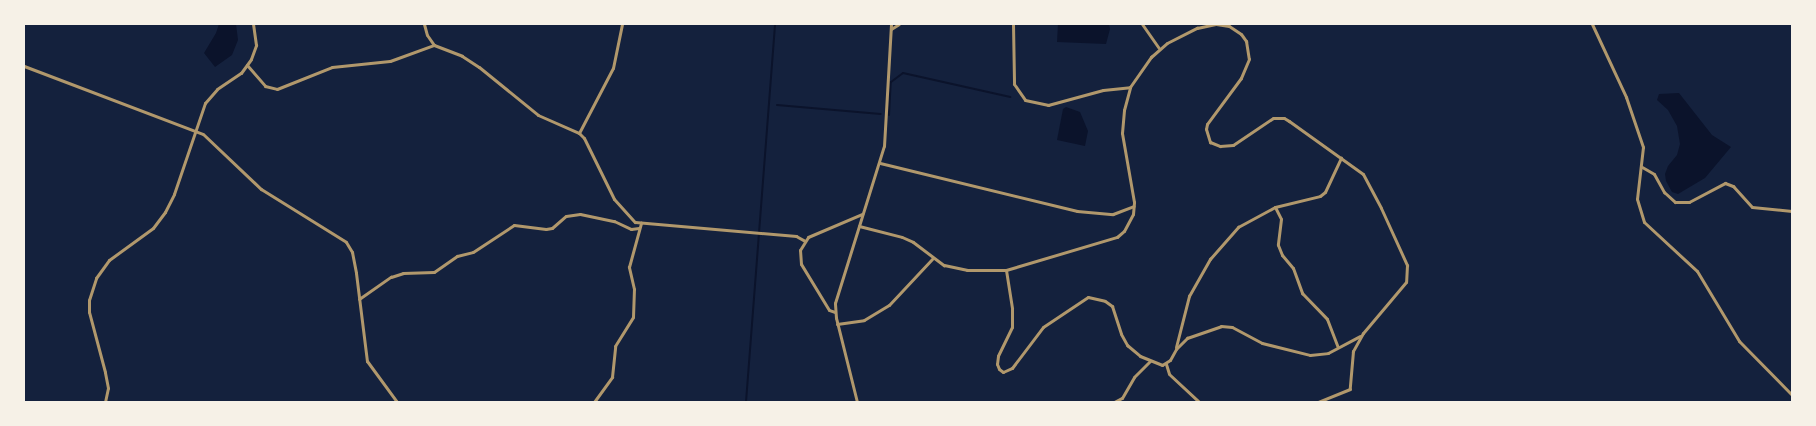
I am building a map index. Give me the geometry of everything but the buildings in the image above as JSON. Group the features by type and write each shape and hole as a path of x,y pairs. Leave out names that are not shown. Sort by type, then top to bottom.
{"street":[{"path":"105,402 108,388 89,312 92,289 96,278 109,260 153,228 165,212 174,194 194,130 210,97 217,88 241,73 247,65 256,45 253,24"},
{"path":"424,24 427,36 434,45 462,56 479,67 538,115 579,132 584,138 614,199 628,216 640,225"},
{"path":"579,132 613,68 622,24"},
{"path":"857,402 835,312 840,284 884,146 891,24"},
{"path":"891,29 899,24"},
{"path":"1013,24 1014,84 1024,100 1048,105 1104,90 1130,87"},
{"path":"1142,24 1159,48"},
{"path":"859,226 902,237 913,242 944,266 1006,270 1117,236 1130,222 1134,206 1122,133 1124,110 1130,87 1159,48 1182,34 1216,24 1235,29 1246,42 1250,59 1247,69 1207,124 1208,136 1214,145 1233,144 1273,118 1284,118 1341,157 1362,174 1369,183 1404,257 1408,272 1406,282 1398,294 1360,336 1353,351 1350,389 1318,402"},
{"path":"1592,24 1634,118 1643,146 1637,199 1644,222 1697,271 1739,341 1792,395"},
{"path":"247,65 265,86 277,89 332,67 390,61 434,45"},
{"path":"24,66 194,130 215,143 261,189 346,242 352,252 367,361 397,402"},
{"path":"1176,349 1189,296 1210,260 1238,227 1275,207 1320,196 1325,192 1341,157"},
{"path":"880,163 1077,211 1113,214 1134,206"},
{"path":"1642,167 1654,174 1664,192 1675,202 1689,202 1725,183 1734,186 1752,207 1792,211"},
{"path":"1275,207 1281,219 1278,245 1282,255 1293,268 1302,293 1327,319 1338,348"},
{"path":"358,299 391,277 403,273 434,272 457,256 485,245 514,225 546,230 552,228 566,216 580,214 614,221 631,229 640,225 756,232 796,236 805,241"},
{"path":"835,312 829,310 801,264 800,250 805,241 819,232 863,214"},
{"path":"594,402 612,377 615,346 633,317 634,289 629,267 640,225"},
{"path":"837,324 864,320 889,304 933,258"},
{"path":"1006,270 1012,309 1012,327 998,356 999,369 1002,372 1012,368 1043,327 1088,297 1105,301 1112,306 1121,334 1127,345 1140,356 1150,361 1166,364"},
{"path":"1166,364 1176,349 1187,338 1222,326 1232,327 1262,343 1310,355 1328,353 1360,336"},
{"path":"1114,402 1122,398 1134,377 1150,361"},
{"path":"1166,364 1169,374 1199,402"}],"water":[{"path":"219,24 236,24 238,40 232,55 215,67 204,53"},
{"path":"1058,24 1109,24 1110,29 1106,44 1057,42"},
{"path":"1679,93 1712,135 1731,147 1705,178 1678,194 1672,192 1666,181 1665,174 1668,166 1677,155 1680,144 1677,126 1668,110 1657,100 1659,94"},
{"path":"1066,107 1080,112 1088,131 1085,146 1057,140 1063,109"}],"waterway":[{"path":"746,402 775,24"},
{"path":"889,115 891,82 903,73 1010,97"},
{"path":"777,105 881,114"}]}
